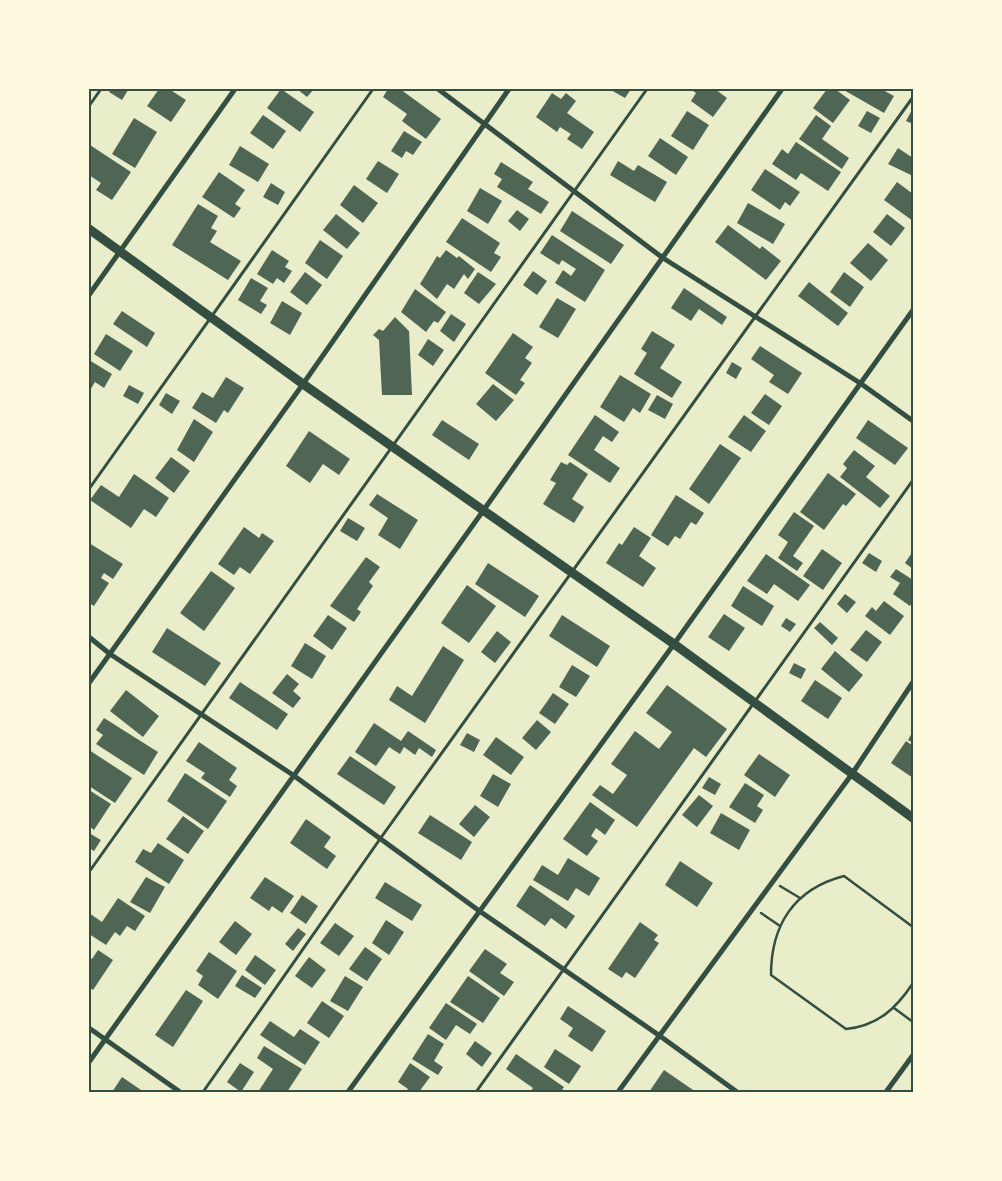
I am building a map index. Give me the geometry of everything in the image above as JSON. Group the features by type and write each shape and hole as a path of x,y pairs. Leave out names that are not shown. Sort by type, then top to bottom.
{"street":[{"path":"89,296 235,89"},
{"path":"438,89 575,190 663,258 860,383 913,421"},
{"path":"89,683 303,384 509,89"},
{"path":"89,1062 483,512 782,89"},
{"path":"89,229 391,447 674,644 913,818"},
{"path":"348,1092 478,910 674,644 913,310"},
{"path":"89,637 110,654 293,775 478,910 660,1036 736,1092"},
{"path":"618,1092 852,774 913,682"},
{"path":"89,1028 180,1092"},
{"path":"886,1092 913,1055"}],"lane":[{"path":"89,106 101,89"},
{"path":"89,489 373,89"},
{"path":"89,872 647,89"},
{"path":"203,1092 380,839 573,574 913,97"},
{"path":"476,1092 913,480"}],"path":[{"path":"913,927 844,876 825,881 793,905 780,926 771,959 771,975 846,1029 861,1028 880,1020 894,1008 913,984"},
{"path":"773,881 800,898"},
{"path":"754,908 780,926"},
{"path":"894,1008 913,1022"}],"building":[{"path":"111,89 128,90 122,100 109,92"},
{"path":"159,89 169,89 186,100 171,122 147,106"},
{"path":"281,89 314,112 300,132 267,108"},
{"path":"297,89 314,89 307,97"},
{"path":"388,89 400,89 441,119 426,139 402,121 407,114 383,97"},
{"path":"609,89 631,89 625,98"},
{"path":"690,89 715,89 727,98 713,117 691,101 696,93"},
{"path":"827,89 835,89 850,100 833,123 813,108"},
{"path":"842,89 881,89 894,96 884,113"},
{"path":"552,93 561,99 566,93 576,101 567,113 594,132 582,149 567,139 571,134 560,127 557,132 536,117"},
{"path":"913,108 913,124 906,121"},
{"path":"687,111 709,125 693,150 671,136"},
{"path":"867,111 880,118 871,133 858,126"},
{"path":"263,115 286,131 273,149 250,133"},
{"path":"816,115 831,126 822,139 849,158 842,169 799,139"},
{"path":"134,118 157,132 135,168 112,154"},
{"path":"404,131 422,142 413,155 406,151 402,158 391,151"},
{"path":"660,138 688,157 676,175 648,156"},
{"path":"796,142 841,172 828,191 801,173 796,180 772,164 782,149 788,154"},
{"path":"90,145 131,172 112,200 96,190 101,183 89,175"},
{"path":"240,146 269,164 258,182 229,165"},
{"path":"898,148 913,158 913,176 888,164"},
{"path":"378,161 399,174 387,193 366,179"},
{"path":"618,161 634,171 638,165 667,182 655,202 610,175"},
{"path":"501,162 533,182 528,189 549,202 541,214 497,187 502,179 494,174"},
{"path":"765,169 800,192 790,206 785,202 780,210 751,190"},
{"path":"219,172 245,190 235,204 241,208 234,218 202,197"},
{"path":"897,182 913,194 913,221 884,200"},
{"path":"271,183 285,192 278,205 263,197"},
{"path":"354,185 378,203 363,223 340,205"},
{"path":"480,188 502,201 488,224 467,211"},
{"path":"748,203 785,224 773,244 737,223"},
{"path":"198,204 218,216 211,228 217,231 210,242 241,261 228,280 172,245"},
{"path":"517,210 529,219 520,231 508,221"},
{"path":"572,211 624,245 611,264 560,231"},
{"path":"336,214 360,233 347,249 323,230"},
{"path":"887,214 905,228 891,246 873,232"},
{"path":"462,218 500,243 494,253 501,257 491,272 446,242"},
{"path":"728,225 760,249 762,246 781,261 766,280 715,242"},
{"path":"552,235 605,270 585,302 555,283 563,270 571,276 576,269 562,260 559,265 540,253"},
{"path":"320,240 343,256 327,279 305,263"},
{"path":"868,243 888,260 871,281 850,263"},
{"path":"272,250 289,261 285,267 292,271 284,283 277,278 273,284 257,274"},
{"path":"446,250 457,258 459,256 475,269 468,279 464,274 454,289 447,284 437,299 420,284 437,256 440,258"},
{"path":"533,271 547,281 537,295 523,285"},
{"path":"305,272 322,285 307,305 290,292"},
{"path":"478,272 496,284 479,304 464,293"},
{"path":"844,272 864,287 850,307 830,292"},
{"path":"251,278 268,288 260,301 267,305 261,314 238,300"},
{"path":"809,282 848,313 838,326 798,296"},
{"path":"684,288 727,317 722,325 699,309 691,321 671,308"},
{"path":"415,289 446,312 438,323 434,321 426,332 401,312"},
{"path":"557,298 576,309 558,338 539,327"},
{"path":"282,301 302,313 290,335 270,323"},
{"path":"122,311 155,333 147,347 113,324"},
{"path":"451,314 466,324 454,342 440,331"},
{"path":"395,317 409,331 412,395 382,395 379,340 373,335 379,329 383,331"},
{"path":"652,331 675,345 660,368 682,382 672,398 634,374 647,353 641,349"},
{"path":"513,333 533,347 525,358 532,363 520,380 525,383 516,395 485,373"},
{"path":"106,334 133,351 120,371 94,354"},
{"path":"428,339 444,350 433,366 418,355"},
{"path":"760,346 802,373 788,394 769,382 774,375 751,359"},
{"path":"89,360 112,374 104,388 95,382 89,392"},
{"path":"732,362 742,368 736,379 726,373"},
{"path":"620,375 651,394 640,413 633,408 624,422 600,407"},
{"path":"226,377 244,388 228,413 224,410 216,423 192,408 202,392 213,398"},
{"path":"493,384 514,400 496,421 476,404"},
{"path":"129,385 144,393 138,404 123,396"},
{"path":"166,393 180,401 172,414 159,405"},
{"path":"765,394 782,406 769,425 751,413"},
{"path":"657,395 673,404 665,419 648,410"},
{"path":"595,415 619,432 612,442 603,436 594,450 620,468 610,483 568,455"},
{"path":"744,415 766,431 751,452 728,437"},
{"path":"194,419 213,432 194,462 177,450"},
{"path":"442,420 479,444 469,460 432,435"},
{"path":"868,420 908,448 895,465 856,438"},
{"path":"309,431 350,459 339,475 323,464 310,483 286,466"},
{"path":"720,444 741,458 709,504 689,489"},
{"path":"854,450 875,466 866,477 890,496 880,508 840,477 847,468 843,464"},
{"path":"171,457 190,471 174,493 155,478"},
{"path":"561,462 567,465 570,462 588,474 572,499 584,507 574,523 543,504 556,483 550,480"},
{"path":"828,473 856,494 846,506 843,504 824,530 800,512"},
{"path":"134,474 169,498 156,517 144,509 131,528 90,500 101,485 119,497"},
{"path":"377,494 418,520 400,549 378,535 388,518 369,505"},
{"path":"676,495 704,513 696,525 691,522 680,539 675,536 668,546 651,535"},
{"path":"794,512 814,526 793,556 803,563 797,571 778,558 788,542 778,535"},
{"path":"348,518 365,528 357,541 340,531"},
{"path":"244,527 259,538 262,533 274,541 250,574 240,567 234,575 218,564"},
{"path":"634,527 651,538 639,556 656,568 643,587 606,563 619,543 622,545"},
{"path":"89,543 123,564 113,579 104,573 101,578 109,583 94,606 89,603"},
{"path":"822,549 842,563 823,590 803,576"},
{"path":"913,551 913,569 905,563"},
{"path":"869,553 882,561 876,572 862,563"},
{"path":"766,554 810,585 798,601 774,584 767,594 747,581"},
{"path":"366,557 380,567 369,582 373,586 357,609 361,612 354,622 330,606"},
{"path":"488,563 539,596 525,617 475,584"},
{"path":"896,569 913,580 913,601 910,606 893,594 900,583 890,577"},
{"path":"211,571 235,588 204,631 180,613"},
{"path":"467,585 496,606 469,643 441,623"},
{"path":"743,586 774,606 762,626 731,606"},
{"path":"845,594 856,602 847,613 837,604"},
{"path":"884,601 904,616 890,635 865,616 872,607 876,611"},
{"path":"724,614 745,628 729,651 708,637"},
{"path":"328,615 347,628 332,650 313,636"},
{"path":"562,615 610,646 597,667 549,636"},
{"path":"786,618 796,624 790,632 781,626"},
{"path":"820,622 838,638 832,645 814,628"},
{"path":"167,628 221,663 205,686 152,652"},
{"path":"866,630 882,642 867,662 850,650"},
{"path":"497,631 511,642 495,663 481,652"},
{"path":"305,643 326,656 312,679 291,666"},
{"path":"443,646 464,660 425,723 389,700 397,686 412,696"},
{"path":"835,651 863,675 849,692 821,669"},
{"path":"794,663 806,669 801,679 789,673"},
{"path":"572,665 590,676 576,697 559,687"},
{"path":"287,674 299,684 293,691 301,698 293,708 272,693"},
{"path":"815,680 842,698 828,719 801,701"},
{"path":"240,682 288,714 277,730 229,698"},
{"path":"667,685 727,729 706,757 694,748 637,827 592,795 600,785 613,794 627,775 611,764 635,731 659,749 672,732 646,713"},
{"path":"126,690 159,716 143,737 110,711"},
{"path":"553,693 569,704 555,724 539,713"},
{"path":"104,718 158,752 144,775 96,744 103,735 96,730"},
{"path":"537,720 551,732 536,750 522,738"},
{"path":"374,723 401,741 408,731 436,750 432,757 419,748 415,755 404,747 400,754 389,747 376,766 355,752"},
{"path":"913,731 913,743 908,740"},
{"path":"467,733 480,740 474,752 460,745"},
{"path":"496,737 524,757 511,775 483,755"},
{"path":"906,741 913,746 913,778 891,763"},
{"path":"199,742 237,768 229,780 237,786 230,797 201,778 205,773 186,761"},
{"path":"89,750 132,778 115,803 89,786"},
{"path":"759,754 790,775 775,797 744,775"},
{"path":"350,756 396,787 384,805 337,774"},
{"path":"185,773 227,801 208,829 167,801"},
{"path":"493,774 511,784 498,807 480,796"},
{"path":"709,777 721,784 715,795 702,788"},
{"path":"745,783 764,795 757,806 763,810 755,823 729,807"},
{"path":"89,790 111,804 94,830 89,826"},
{"path":"699,795 713,806 697,827 682,815"},
{"path":"590,802 615,820 605,835 596,828 591,836 598,841 587,856 563,839"},
{"path":"475,805 490,817 474,837 459,824"},
{"path":"721,813 750,830 739,850 710,833"},
{"path":"430,815 472,842 461,860 418,833"},
{"path":"183,816 204,831 188,854 166,839"},
{"path":"306,819 331,837 324,847 336,856 327,869 290,843"},
{"path":"89,833 101,840 94,851 89,848"},
{"path":"158,843 184,860 169,884 135,862 143,849 151,853"},
{"path":"568,858 600,878 589,896 576,888 568,901 533,880 542,865 558,875"},
{"path":"680,861 713,883 697,907 665,885"},
{"path":"146,877 165,887 150,913 130,902"},
{"path":"265,877 294,896 282,913 272,906 269,911 250,898"},
{"path":"385,882 422,905 412,921 375,898"},
{"path":"530,885 575,916 566,929 551,918 545,926 516,906"},
{"path":"302,895 318,906 306,924 290,913"},
{"path":"118,898 145,916 135,931 127,926 120,936 115,932 106,945 89,934 89,913 102,922"},
{"path":"386,920 404,932 389,955 372,943"},
{"path":"235,921 252,934 236,955 219,942"},
{"path":"640,922 658,935 654,940 659,943 635,978 626,972 622,978 608,969"},
{"path":"335,923 354,936 339,956 320,943"},
{"path":"298,928 306,934 293,951 285,944"},
{"path":"365,947 382,959 367,981 349,969"},
{"path":"485,949 507,964 500,973 514,982 504,996 469,971"},
{"path":"98,950 113,960 93,990 89,987 89,957 92,959"},
{"path":"209,952 237,971 218,999 198,985 203,976 196,971"},
{"path":"255,955 276,970 265,985 245,970"},
{"path":"309,957 326,970 312,988 295,976"},
{"path":"242,975 262,988 255,998 235,986"},
{"path":"345,976 363,987 348,1011 330,1001"},
{"path":"468,976 500,998 483,1023 450,1002"},
{"path":"186,990 203,1001 173,1047 155,1035"},
{"path":"322,1001 344,1016 329,1038 307,1023"},
{"path":"446,1003 477,1024 470,1034 456,1025 446,1040 429,1028"},
{"path":"568,1006 606,1031 592,1052 568,1036 573,1028 560,1019"},
{"path":"270,1021 294,1037 300,1029 320,1042 305,1065 260,1035"},
{"path":"428,1034 444,1044 434,1061 443,1067 438,1075 412,1059"},
{"path":"475,1041 492,1053 482,1067 466,1054"},
{"path":"264,1046 302,1069 287,1092 258,1092 273,1069 257,1058"},
{"path":"555,1049 581,1066 569,1084 544,1067"},
{"path":"516,1054 564,1087 561,1092 530,1092 533,1088 506,1069"},
{"path":"240,1063 254,1072 241,1092 227,1082"},
{"path":"410,1063 430,1077 419,1092 406,1092 408,1089 398,1082"},
{"path":"664,1070 696,1092 649,1092"},
{"path":"122,1077 141,1090 139,1092 112,1092"}]}
